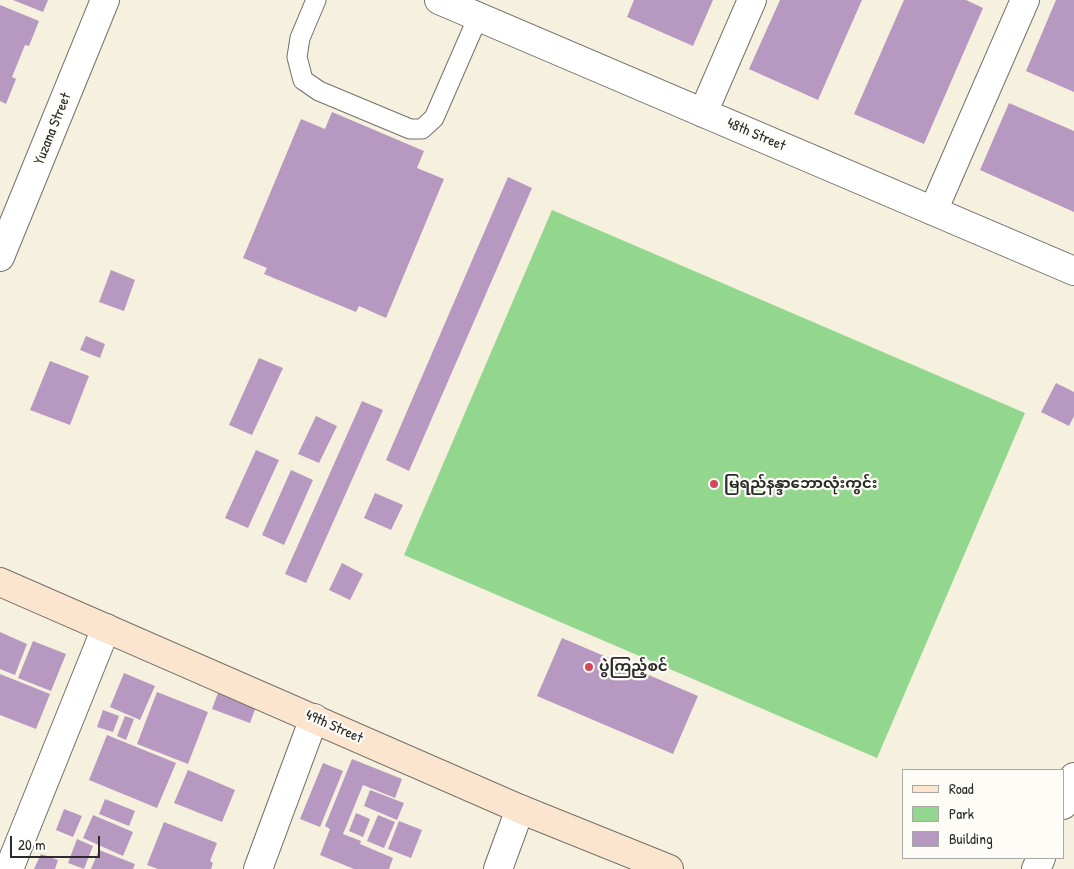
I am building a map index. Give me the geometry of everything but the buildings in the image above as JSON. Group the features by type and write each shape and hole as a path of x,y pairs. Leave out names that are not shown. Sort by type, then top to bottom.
{"main road":[{"name":"49th Street","path":"0,582 520,809 669,869"}],"street":[{"name":"Yuzana Street","path":"0,257 105,0"},
{"name":"48th Street","path":"439,0 482,8 703,113 1074,270"},
{"path":"703,113 752,0"},
{"path":"933,211 1025,0"},
{"path":"8,869 106,628"},
{"path":"258,869 314,718"},
{"path":"1064,803 1074,778"},
{"path":"498,869 520,809"}],"lane":[{"path":"316,0 300,38 297,57 303,80 319,91 410,129 422,129 434,118 482,8"}],"green space":[{"name":"မြရည်နန္ဒာဘောလုံးကွင်း","path":"552,210 1025,413 877,758 404,555"}],"place":[{"name":"မြရည်နန္ဒာဘောလုံးကွင်း","path":"714,484"},
{"name":"ပွဲကြည့်စင်","path":"589,667"}]}
